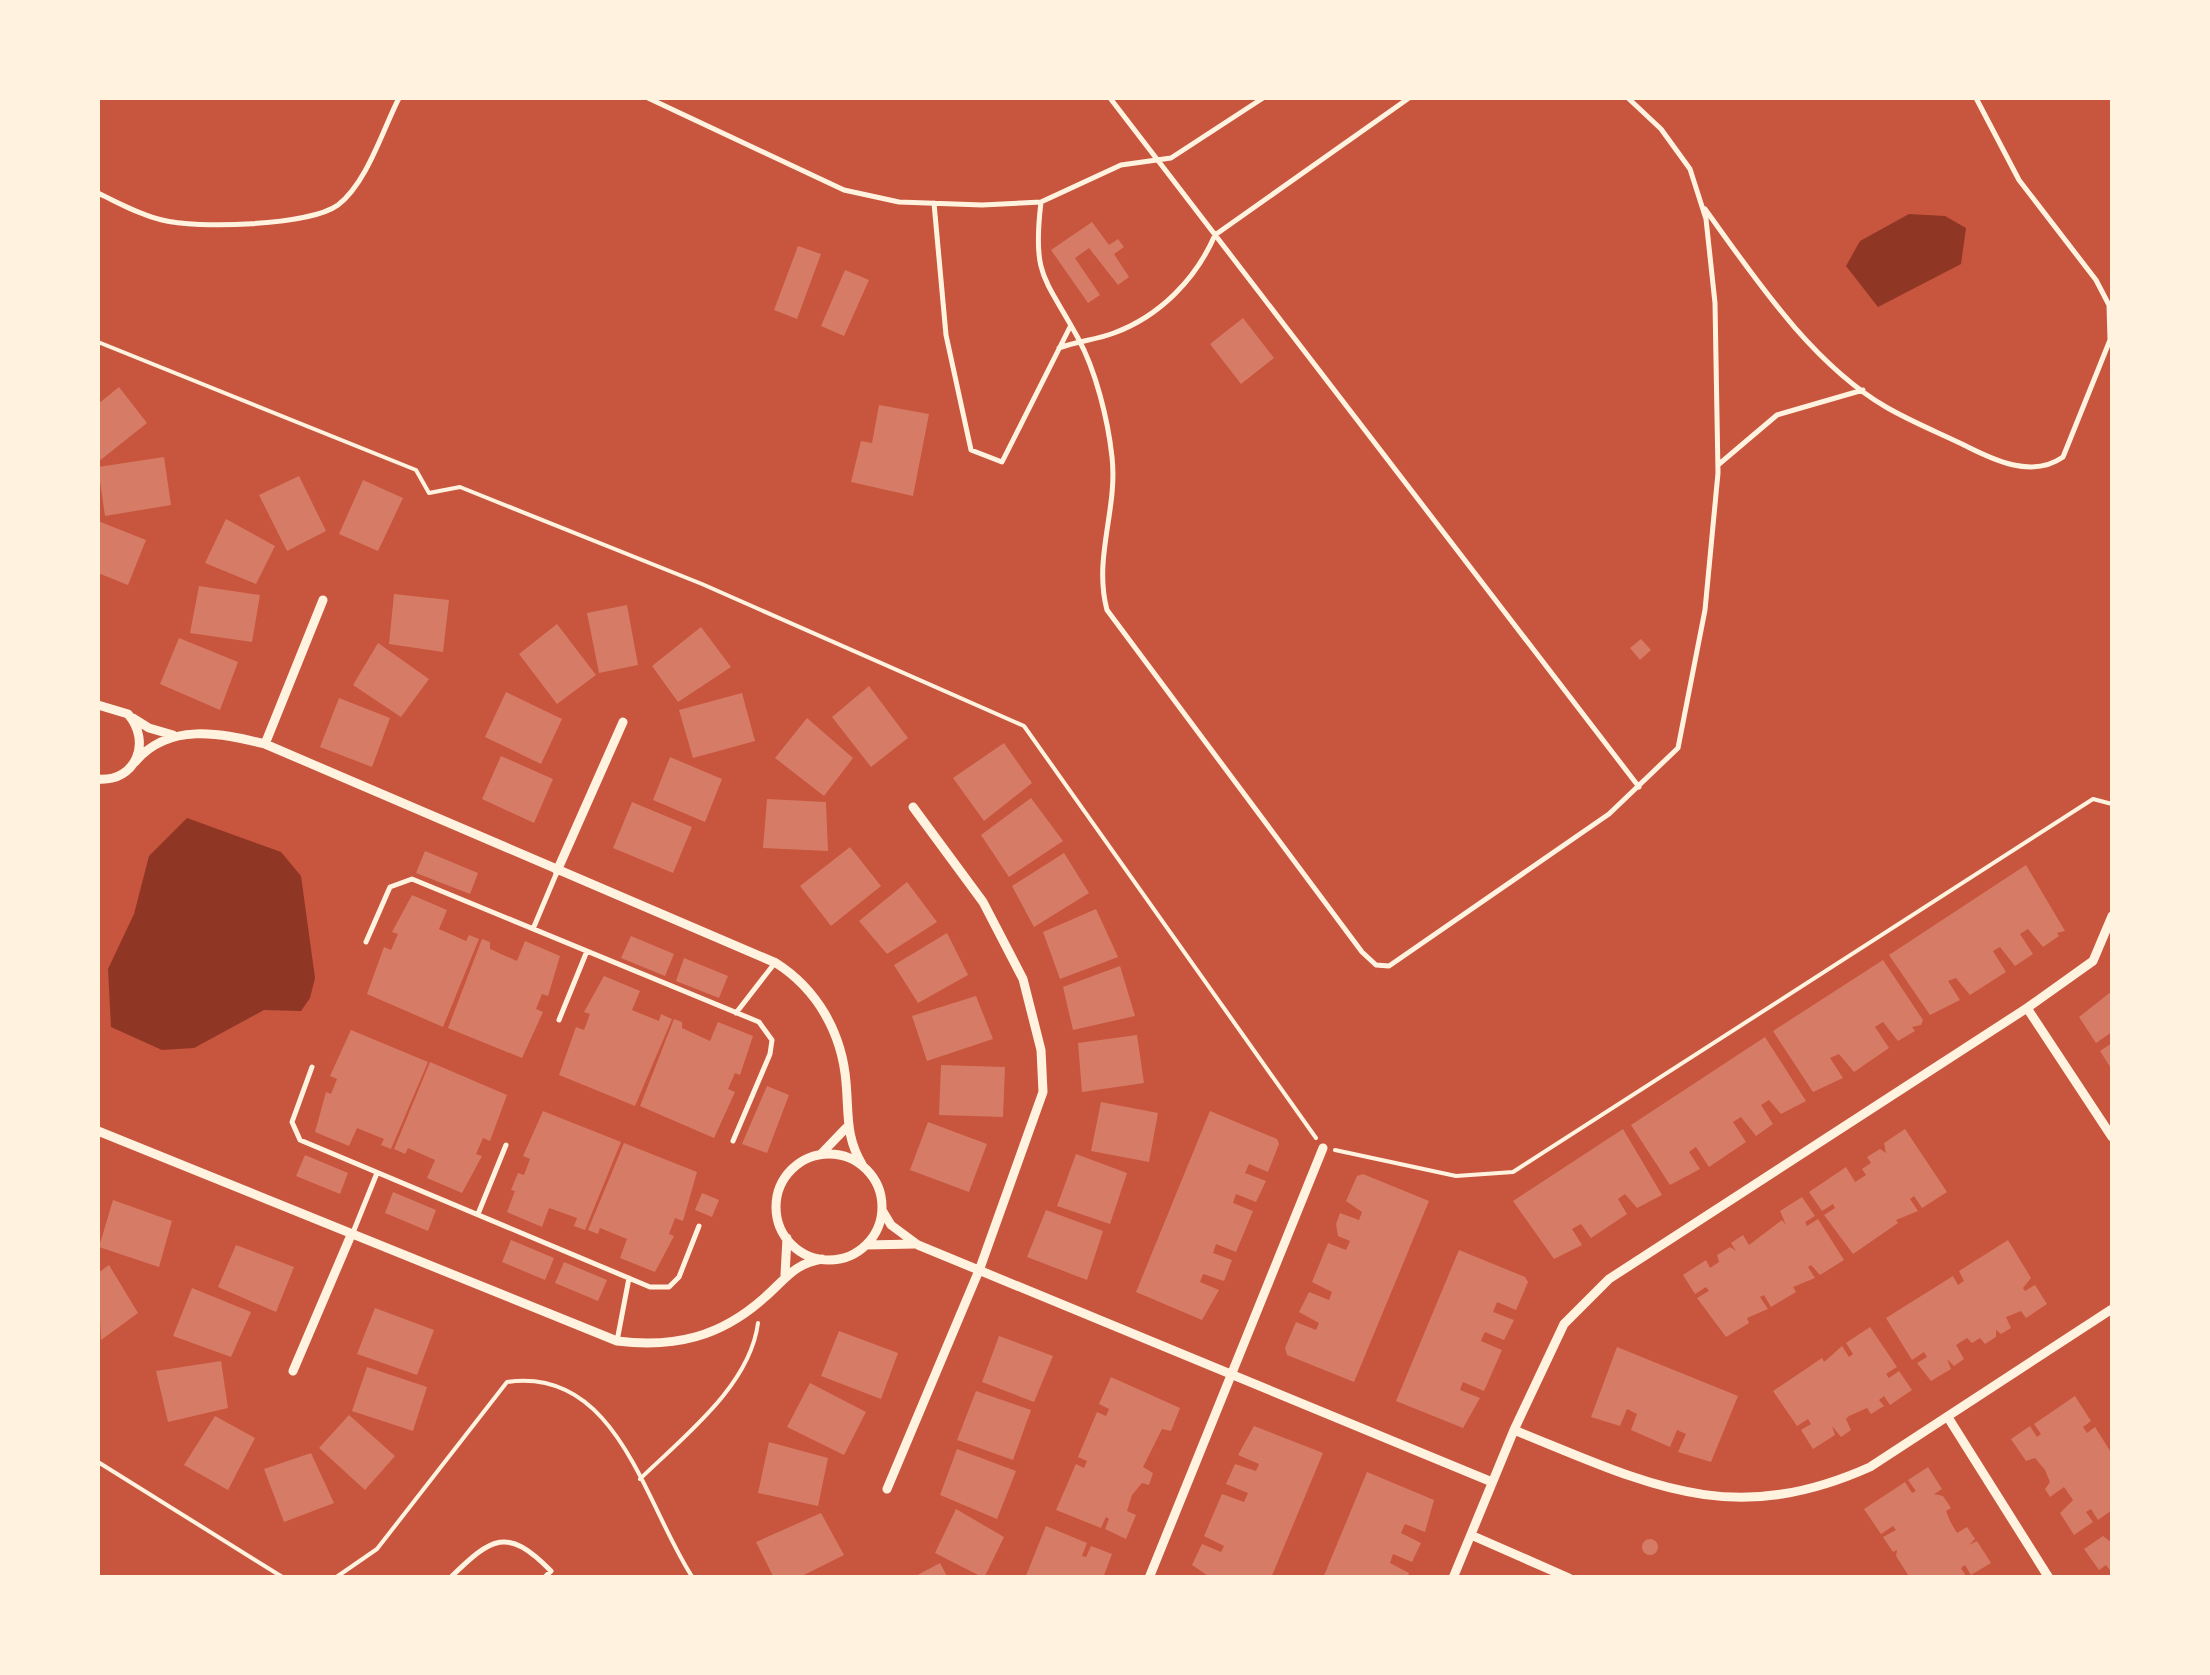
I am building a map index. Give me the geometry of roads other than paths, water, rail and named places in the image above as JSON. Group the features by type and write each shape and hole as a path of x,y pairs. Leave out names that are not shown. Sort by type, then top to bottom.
{"street":[{"path":"266,744 323,600"},
{"path":"98,705 176,736"},
{"path":"128,714 139,732 135,762"},
{"path":"557,871 623,722"},
{"path":"98,780 116,778 154,742 176,736 218,734 266,744 776,963 808,989 838,1041 846,1082 846,1128 863,1166 881,1193 882,1210 879,1226 866,1245 847,1257 795,1266 738,1320 696,1340 662,1345 617,1341 98,1131"},
{"path":"887,1489 980,1268 1036,1121 1043,1092 1041,1050 1023,980 982,902 913,807"},
{"path":"1453,1578 1514,1430 1564,1324 1609,1278 2028,1008 2093,961 2112,916"},
{"path":"2028,1008 2112,1137"},
{"path":"822,1154 846,1128"},
{"path":"1149,1578 1323,1148"},
{"path":"822,1259 800,1251 787,1236 776,1215 778,1192 800,1162 822,1154 848,1156 863,1166"},
{"path":"882,1210 891,1226 918,1244 1492,1482"},
{"path":"292,1372 352,1235"},
{"path":"786,1275 787,1236"},
{"path":"866,1245 893,1241 918,1244"},
{"path":"1514,1430 1648,1484 1717,1499 1767,1499 1828,1486 1870,1467 2112,1309"},
{"path":"1949,1418 2049,1578"},
{"path":"1471,1535 1569,1578"}],"lane":[{"path":"98,192 137,213 166,222 244,223 322,213 339,204 356,184 399,98"},
{"path":"648,98 844,190 899,202 934,203 1041,202 1121,165 1171,158 1264,98"},
{"path":"1110,98 1638,787"},
{"path":"1059,348 1113,334 1153,312 1201,268 1216,236 1409,98"},
{"path":"1041,202 1037,260 1052,301 1079,340 1103,410 1113,459 1100,582 1107,610 1376,965 1388,966 1412,954 1608,814 1678,748 1705,610 1718,466 1716,303 1701,202 1690,169 1661,129 1628,98"},
{"path":"1701,202 1813,345 1863,390 1885,406 1979,453 2039,469 2063,457 2110,340 2110,305 2096,280 2019,180 1976,98"},
{"path":"934,203 946,335 971,450 1002,462 1070,326"},
{"path":"1718,466 1777,415 1863,390"},
{"path":"533,929 557,871"},
{"path":"366,942 390,887 402,879 759,1022 772,1040 770,1054 733,1141"},
{"path":"558,1020 587,951"},
{"path":"736,1013 776,963"},
{"path":"312,1067 292,1122 300,1140 629,1278 650,1286 669,1287 679,1278 699,1226"},
{"path":"478,1214 506,1146"},
{"path":"352,1235 378,1173"},
{"path":"617,1341 629,1278"},
{"path":"450,1578 484,1545 505,1541 525,1545 558,1578"},
{"path":"544,1578 551,1571"}]}
